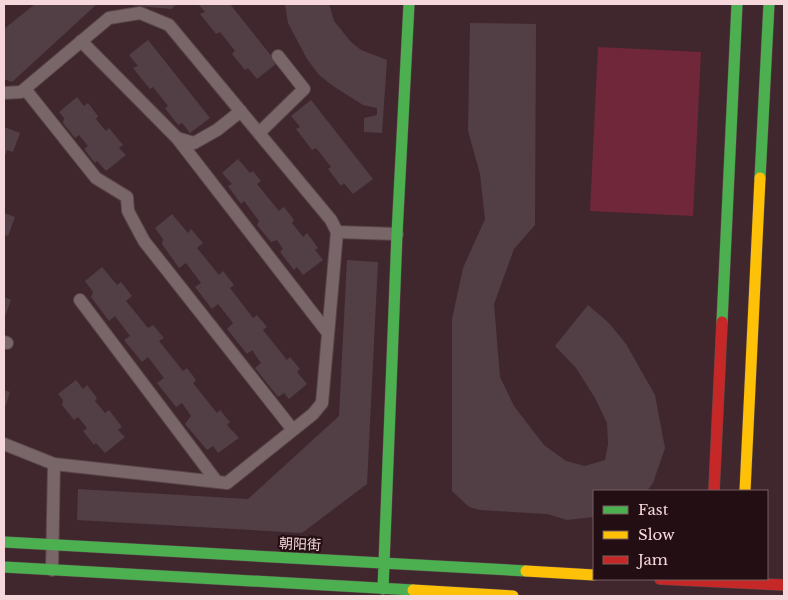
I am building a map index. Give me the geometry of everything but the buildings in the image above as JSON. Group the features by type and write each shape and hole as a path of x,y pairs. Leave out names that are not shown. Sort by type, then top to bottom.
{"street":[{"path":"383,589 397,234 409,4"},
{"path":"714,490 737,4"},
{"path":"746,490 769,4"},
{"path":"4,93 21,92 109,18 140,13 169,25 331,220 337,232 322,403 313,414 227,483 54,464 4,444"},
{"path":"81,41 177,138 328,333"},
{"path":"259,133 304,89 278,56"},
{"path":"25,89 96,178 126,198 128,211 144,241 293,430"},
{"path":"177,138 194,142 217,130 241,112"},
{"path":"337,232 397,234"},
{"path":"80,300 217,482"},
{"path":"52,570 54,464"},
{"name":"朝阳街","path":"4,542 593,575"},
{"path":"4,567 513,596"},
{"path":"709,596 709,580 784,585"},
{"path":"740,596 741,581"}],"shaded area":[{"path":"598,47 701,52 693,216 590,211"}],"traffic: fast":[{"path":"383,589 397,234 409,4"},
{"path":"722,322 737,4"},
{"path":"760,178 769,4"},
{"path":"4,542 526,571"},
{"path":"4,567 413,590"}],"traffic: slow":[{"path":"745,490 760,178"},
{"path":"526,571 593,575"},
{"path":"413,590 513,596"}],"traffic: jam":[{"path":"714,490 722,322"},
{"path":"681,580 784,585"}]}
